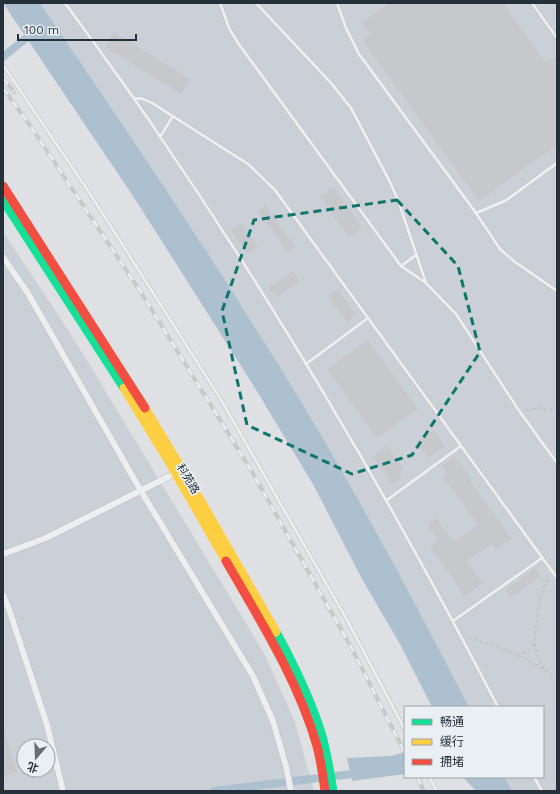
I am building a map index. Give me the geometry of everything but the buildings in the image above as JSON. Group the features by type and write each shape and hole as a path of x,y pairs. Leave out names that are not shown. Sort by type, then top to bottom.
{"street":[{"name":"科苑路","path":"3,186 117,362 179,471"},
{"name":"科苑路","path":"3,200 122,385 207,511 292,661 309,700 319,730 325,769 325,791"},
{"path":"3,257 29,295 142,491 254,676 273,720 286,766 291,791"},
{"path":"3,554 46,538 142,491 179,471"},
{"path":"3,595 47,725 63,791"},
{"name":"科苑路","path":"325,769 333,791"}],"lane":[{"path":"65,3 133,97 225,234 306,364 387,500 497,706"},
{"path":"220,3 238,43 401,266 426,283 456,314 520,412 557,463"},
{"path":"256,3 331,83 351,108 398,200 426,283"},
{"path":"337,3 346,28 359,54 500,248 507,256 557,291"},
{"path":"532,3 557,38"},
{"path":"3,64 87,189 220,398 342,611 404,728"},
{"path":"133,97 152,103 248,164 275,190 557,578"},
{"path":"160,137 173,116"},
{"path":"476,213 505,201 557,163"},
{"path":"401,266 416,255"},
{"path":"306,364 368,318"},
{"path":"387,500 461,446"},
{"path":"453,621 542,558"},
{"path":"430,778 436,791"},
{"path":"535,778 542,791"}],"path":[{"path":"520,412 538,408 557,411"},
{"path":"543,669 535,643 539,607 543,586 547,579 554,574"},
{"path":"461,636 516,655 557,678"},
{"path":"516,655 528,651 535,643"}],"highlighted area":[{"path":"397,200 458,266 480,352 412,455 352,474 247,425 222,311 254,220"}],"shaded area":[{"path":"40,3 557,3 557,791 512,791 506,778 544,778 544,706 468,706 369,519 318,431 256,328 91,77"},
{"path":"3,232 74,339 265,655 295,722 314,791 3,791"}],"water":[{"path":"3,3 40,3 112,108 251,321 318,430 396,568 468,706 431,706 401,646 362,579 314,486 255,388 135,199"},
{"path":"404,752 404,774 352,781 347,758 391,756"},
{"path":"464,778 506,778 512,791 476,791"}],"waterway":[{"path":"3,57 35,31"},
{"path":"214,791 360,773"}],"railway":[{"path":"3,78 14,92"},
{"path":"3,88 29,124 142,294 251,470 351,647 404,751"},
{"path":"418,778 424,791"}],"traffic: fast":[{"path":"3,200 124,388"},
{"path":"276,632 302,683 313,709 322,736 333,791"}],"traffic: slow":[{"path":"124,388 171,465 226,561"},
{"path":"145,408 202,503 276,632"}],"traffic: jam":[{"path":"3,186 145,408"},
{"path":"226,561 265,628 300,698 317,746 325,791"}]}
